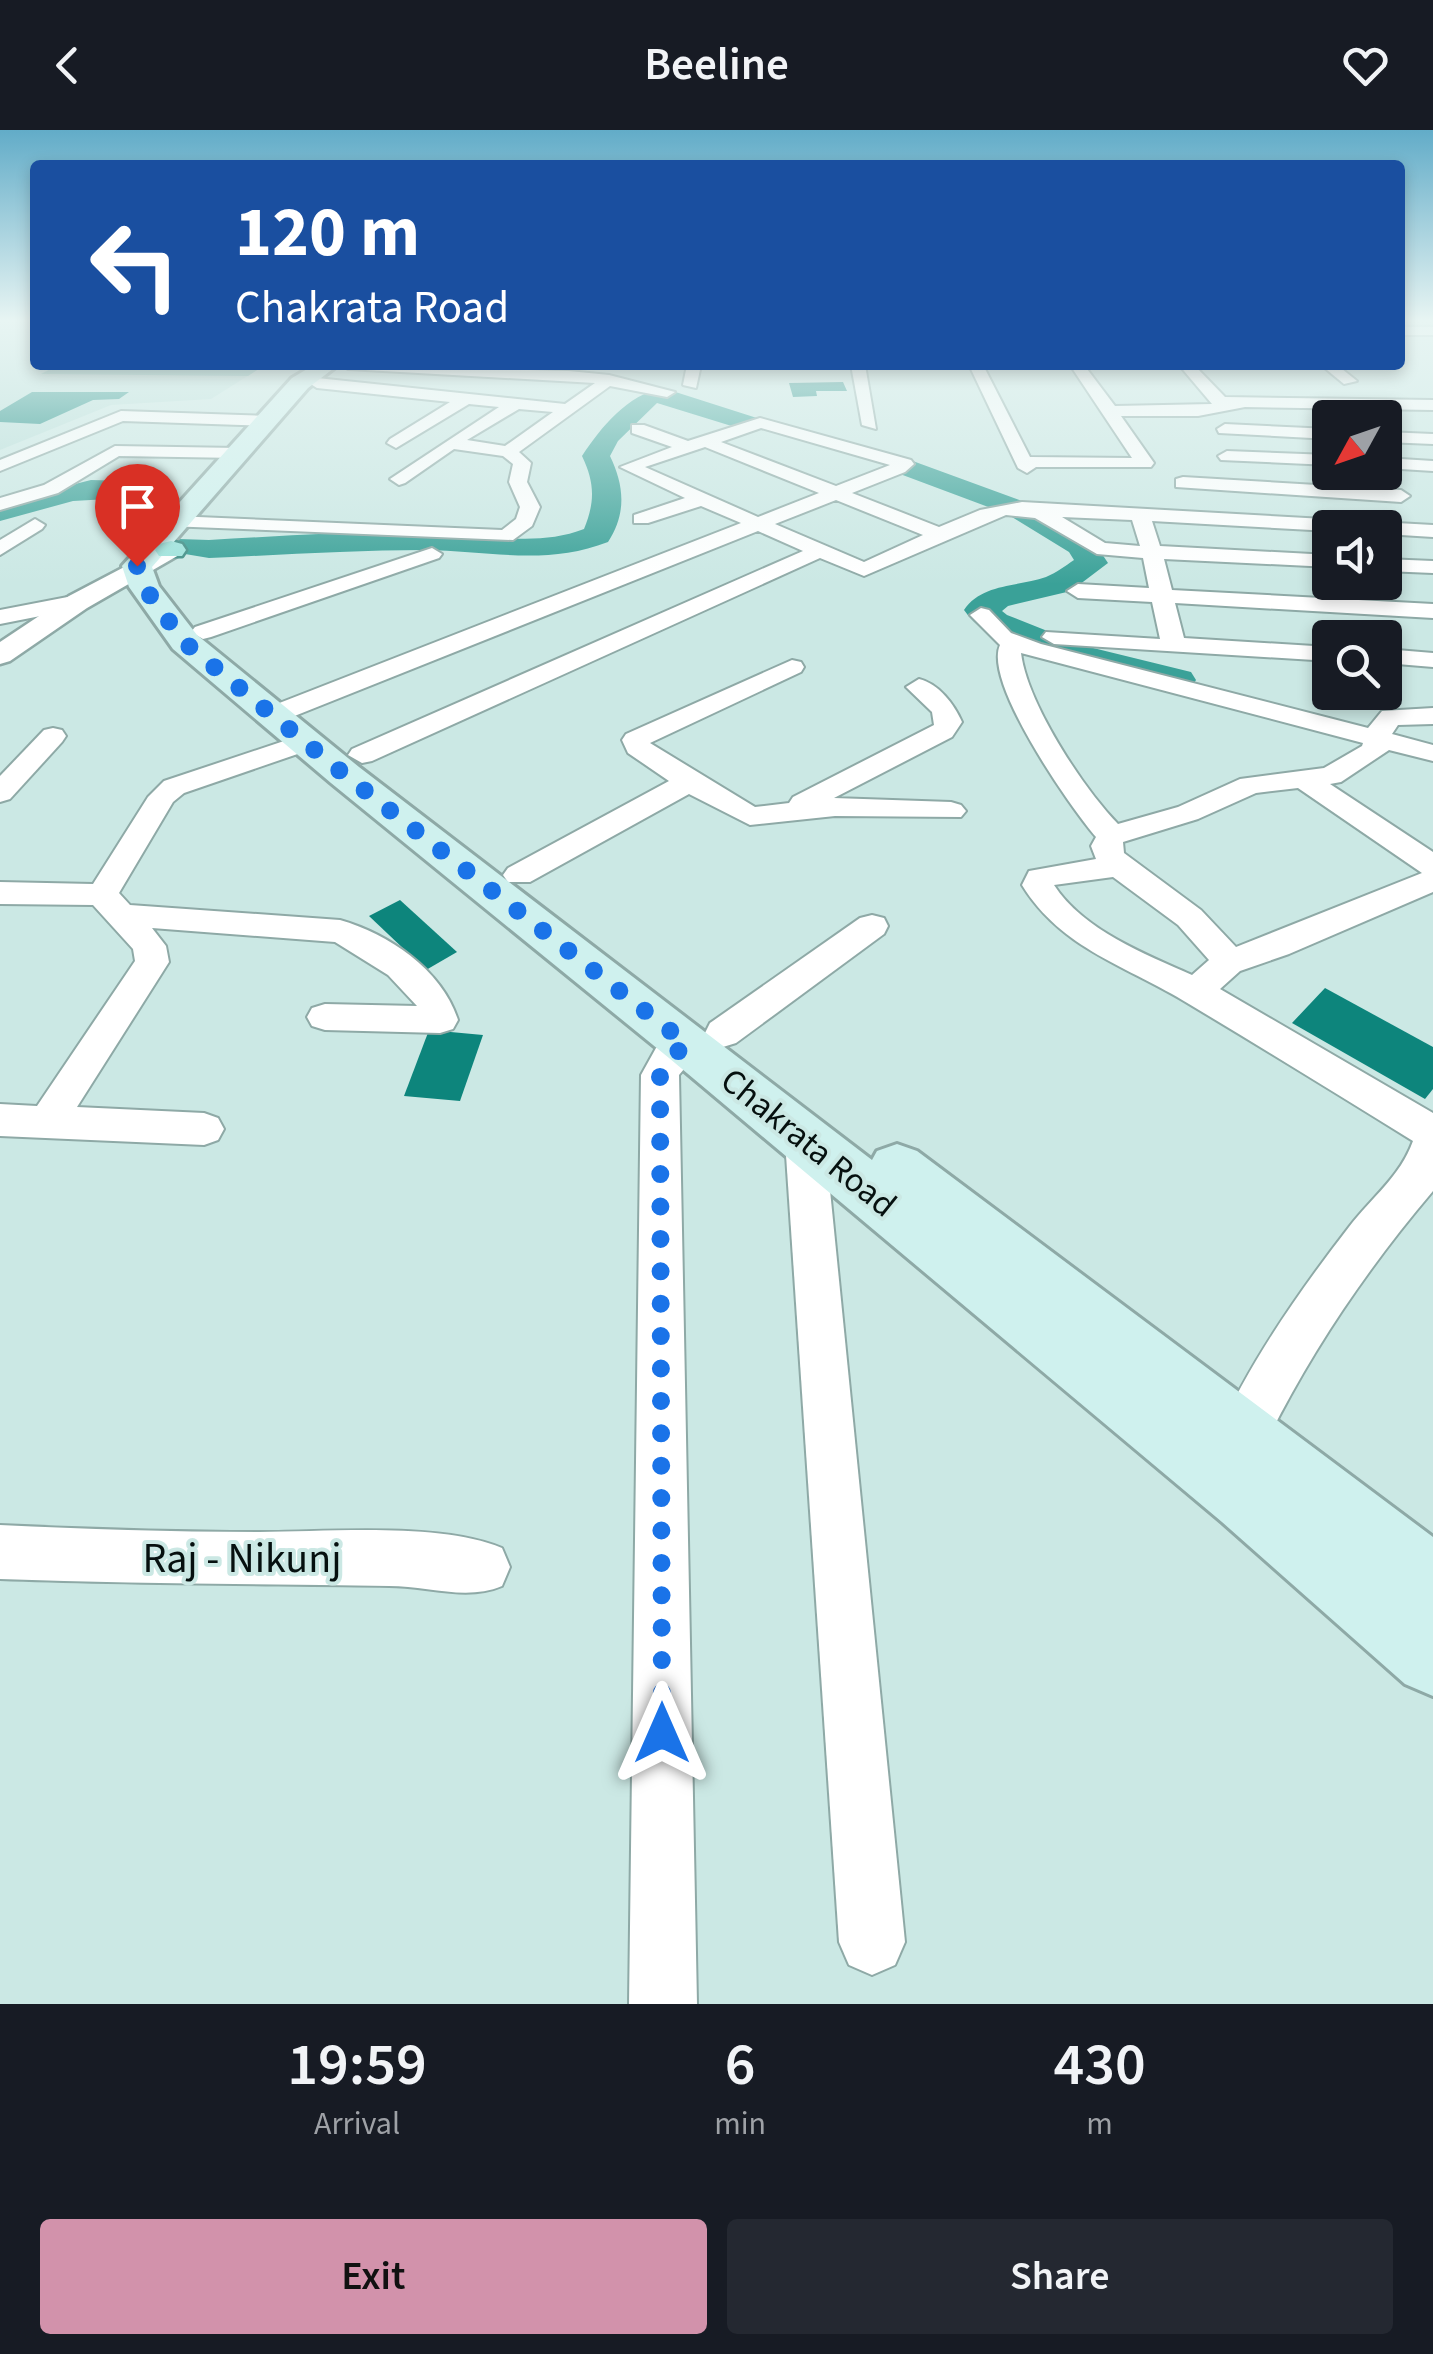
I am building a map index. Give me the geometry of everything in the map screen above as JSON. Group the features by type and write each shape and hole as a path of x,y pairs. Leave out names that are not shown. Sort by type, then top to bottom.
{"main road":[{"path":"170,542 278,408"},
{"path":"170,542 224,498 295,408"},
{"name":"Chakrata Road","path":"170,542 165,579 203,632 293,721 362,755 518,876 705,1038 806,1140 1247,1498 1433,1656"},
{"name":"Chakrata Road","path":"170,542 144,587 184,642 293,721 705,1038 1242,1436 1433,1584"}],"street":[{"path":"396,443 449,408"},
{"path":"399,479 508,408"},
{"path":"562,408 566,409"},
{"path":"867,408 870,425"},
{"path":"998,408 1026,465 1147,461 1108,408"},
{"path":"1110,411 1214,408"},
{"path":"508,452 566,409"},
{"path":"0,466 120,416 266,421"},
{"path":"111,905 162,797 174,787 293,721 753,524 904,464 764,423 629,468 753,524 864,570 1001,510 1140,514 1430,534"},
{"path":"638,429 696,444 835,492 942,535"},
{"path":"1224,430 1312,433"},
{"path":"1402,438 1433,439"},
{"path":"0,655 170,542 405,530 498,538 522,525 530,508 518,487 516,475 522,463 508,452 451,443"},
{"path":"0,504 61,484 116,450 238,453"},
{"path":"1227,456 1312,459"},
{"path":"1402,466 1433,466"},
{"path":"1183,483 1402,496"},
{"path":"1399,490 1430,534"},
{"path":"0,492 30,496"},
{"path":"641,518 699,500"},
{"path":"1032,510 1098,548 1312,560"},
{"path":"1140,514 1174,646"},
{"path":"0,549 36,524"},
{"path":"362,755 798,564 818,551"},
{"path":"203,632 432,554"},
{"path":"1402,566 1433,568"},
{"path":"1078,591 1433,611"},
{"path":"0,617 78,602"},
{"path":"980,615 994,632 1259,710 1380,736 1433,753"},
{"path":"1228,962 1219,946 1115,851 1081,802 1012,679 1009,650 1022,639 1312,653"},
{"path":"1402,657 1433,660"},
{"path":"792,667 635,740 638,747 689,782 750,816 888,806 951,812"},
{"path":"782,813 943,730 949,722 943,709 919,686"},
{"path":"1433,716 1391,717 1380,730 1375,750 1343,772 1306,781 1237,788 1115,851 1040,878 1038,885 1054,909 1106,946 1196,991 1433,1133"},
{"path":"0,793 52,736"},
{"path":"1306,781 1433,866"},
{"path":"518,876 689,782"},
{"path":"1196,991 1228,962 1277,946 1433,880"},
{"path":"0,927 14,893 340,931 368,940 433,998 440,1020 325,1016"},
{"path":"47,1122 152,962 149,946 111,905"},
{"path":"662,2004 660,1076 670,1058 872,926"},
{"path":"0,1120 204,1129"},
{"path":"806,1140 872,1942"},
{"path":"1242,1436 1266,1389 1365,1239 1421,1176 1433,1142"},
{"name":"Raj - Nikunj","path":"0,1552 175,1559 395,1559 483,1566"}],"shaded area":[{"path":"0,408 102,408 0,450"}],"building":[{"path":"74,408 40,424 0,422 0,411"},
{"path":"400,900 457,952 426,970 369,916"},
{"path":"1325,988 1433,1047 1433,1089 1425,1099 1292,1023"},
{"path":"429,1030 483,1035 460,1101 404,1096"}],"waterway":[{"path":"190,546 209,549 424,541 533,549 576,543 597,535 605,513 607,487 596,456 608,437 638,408"},
{"path":"704,408 751,424"},
{"path":"910,468 1009,506"},
{"path":"0,512 73,492 128,490 146,495 141,538 148,540"},
{"path":"1019,510 1081,546 1092,563 1059,584 996,599 981,610 995,623 1042,644 1177,680"}],"route":[{"path":"137,566 144,587 184,642 345,775 687,1044 670,1058 660,1076 662,1733"}]}
